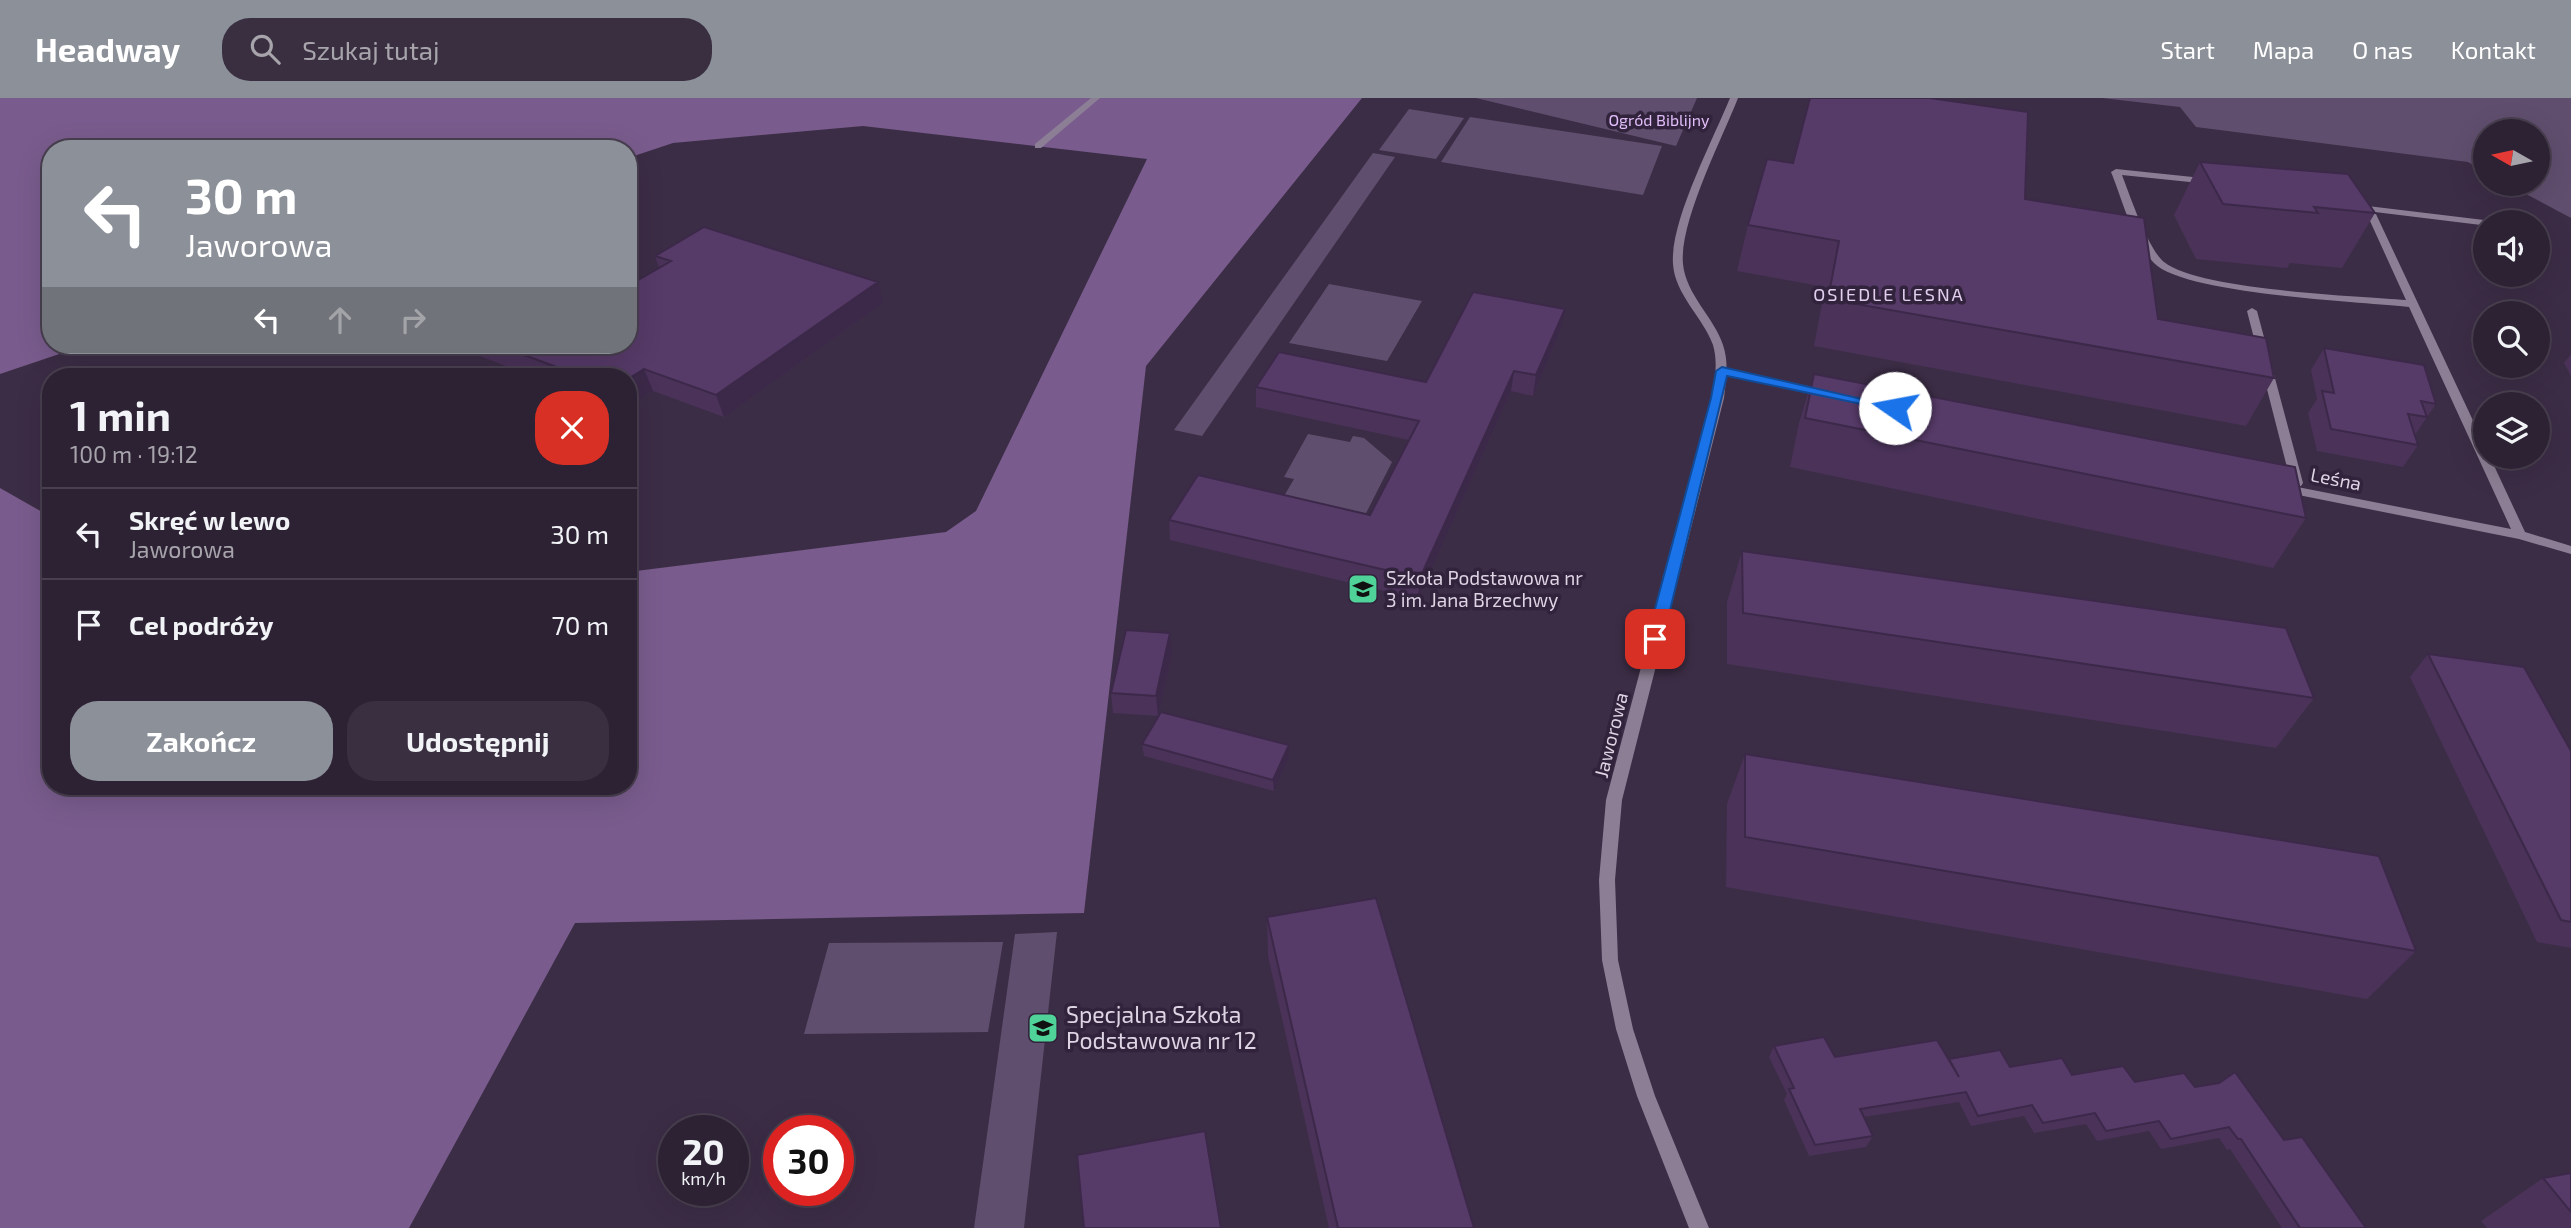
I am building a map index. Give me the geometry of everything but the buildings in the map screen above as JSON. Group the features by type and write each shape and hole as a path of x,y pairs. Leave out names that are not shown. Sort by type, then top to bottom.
{"street":[{"path":"1038,146 1096,98"},
{"name":"Jaworowa","path":"1699,1228 1639,1074 1619,1003 1607,926 1607,852 1614,800 1718,398 1722,371 1718,345 1684,288 1678,262 1681,233 1734,98"},
{"path":"2226,184 2116,172 2152,254 2174,272 2215,284 2414,304"},
{"path":"2342,204 2473,221"},
{"path":"2369,208 2520,535"},
{"path":"2252,311 2300,492"},
{"path":"1722,371 1841,396"},
{"name":"Leśna","path":"2273,486 2520,535 2571,550"}],"green space":[{"name":"Ogród Biblijny","path":"1476,98 1697,98 1676,146"},
{"path":"2102,98 2571,98 2571,218 2530,196 2550,196 2550,119 2473,119 2473,165 2468,162 2196,127 2180,107"},
{"path":"1409,109 1464,118 1436,159 1379,150"},
{"path":"1470,117 1662,146 1643,195 1441,162"},
{"path":"1373,153 1395,157 1202,436 1174,430"},
{"path":"1329,284 1422,301 1387,361 1289,343"},
{"path":"1308,434 1350,442 1353,436 1364,438 1392,462 1358,529 1280,503 1294,479 1284,477"},
{"path":"1057,932 1024,1228 974,1228 1015,934"},
{"path":"1003,942 988,1032 804,1034 829,943"}],"shaded area":[{"path":"0,98 1362,98 1146,366 1084,913 575,923 409,1228 0,1228 0,488 42,512 42,795 637,795 637,571 946,532 976,511 1147,159 863,126 673,143 637,155 637,140 42,140 42,354 59,354 0,374"}],"place":[{"name":"Szkoła Podstawowa nr 3 im. Jana Brzechwy","path":"1363,589"},
{"name":"Specjalna Szkoła Podstawowa nr 12","path":"1043,1028"}],"district":[{"name":"OSIEDLE LESNA","path":"1889,295"}],"route":[{"path":"1655,639 1718,398 1722,371 1895,408"}]}
